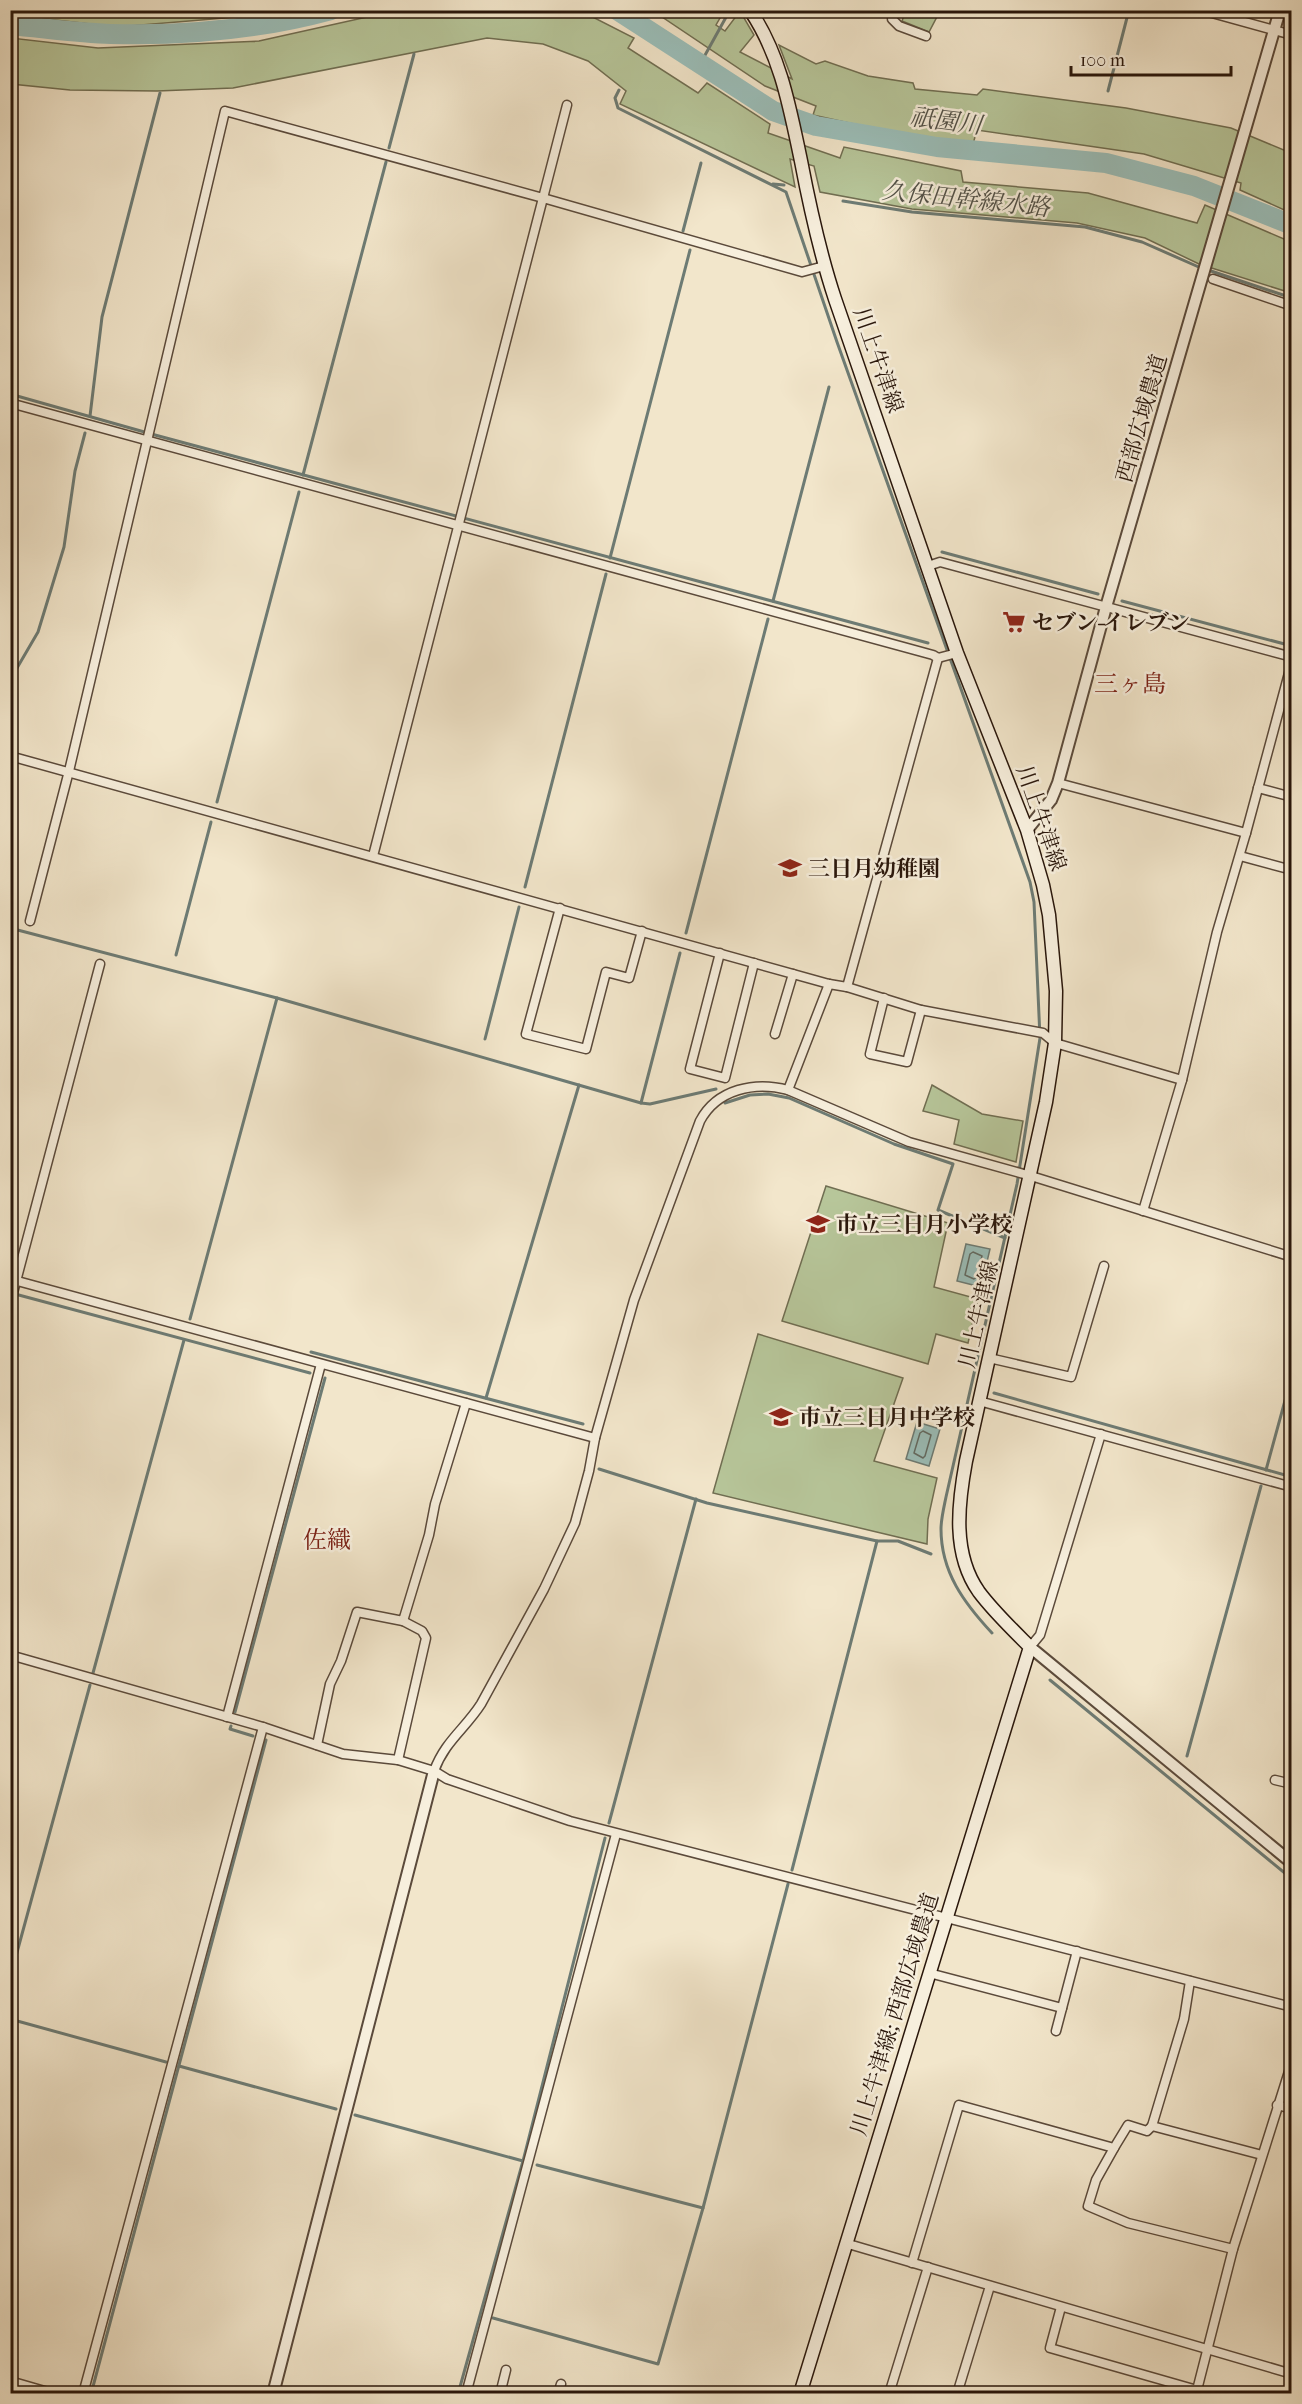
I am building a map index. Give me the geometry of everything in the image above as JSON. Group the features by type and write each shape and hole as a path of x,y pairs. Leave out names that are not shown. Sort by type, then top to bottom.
{"main road":[{"name":"川上牛津線","path":"750,10 783,78 824,266 957,653 1027,830 1049,915 1056,991 1055,1043 1022,1174 989,1358 960,1492 958,1524 969,1575 979,1592 1030,1647"},
{"name":"川上牛津線; 西部広域農道","path":"800,2394 1030,1647"}],"street":[{"path":"893,10 892,19 899,26 926,36"},
{"path":"1202,10 1292,35"},
{"name":"西部広域農道","path":"1027,830 1052,800 1058,783 1106,607 1280,10"},
{"path":"373,856 567,105"},
{"path":"30,921 69,771 225,111 802,272 824,266"},
{"path":"1213,279 1292,306"},
{"path":"10,404 760,606 938,658 957,653"},
{"path":"928,566 940,562 1292,657"},
{"path":"847,987 938,658"},
{"path":"1143,1211 1182,1080 1217,932 1240,856 1292,662"},
{"path":"10,756 847,987 921,1010 1039,1033 1055,1043 1182,1080"},
{"path":"1058,783 1246,833"},
{"path":"1258,788 1292,797"},
{"path":"1240,856 1292,870"},
{"path":"560,908 526,1034 586,1049 606,972 629,978 642,932"},
{"path":"720,953 690,1069 725,1078 754,963"},
{"path":"11,1301 14,1280 100,964"},
{"path":"775,1034 794,974"},
{"path":"788,1090 830,984"},
{"path":"884,998 870,1054 907,1062 921,1010"},
{"path":"273,2394 434,1771 439,1757 450,1741 481,1704 565,1547 580,1508 595,1438 634,1299 688,1150 704,1114 717,1100 732,1092 767,1086 788,1090 909,1142 1022,1174 1292,1257"},
{"path":"989,1358 1071,1377 1104,1266"},
{"path":"14,1280 595,1438"},
{"path":"227,1717 321,1364"},
{"path":"979,1401 1292,1488"},
{"path":"403,1621 466,1403"},
{"path":"1101,1434 1040,1635 1030,1647 1292,1863"},
{"path":"317,1745 330,1684 341,1661 357,1612 403,1621 422,1631 426,1638 398,1760"},
{"path":"10,1656 263,1727 343,1754 398,1760 570,1821 616,1834 1292,2007"},
{"path":"83,2394 263,1727"},
{"path":"1275,1780 1292,1784"},
{"path":"466,2394 616,1834"},
{"path":"1056,2031 1077,1951"},
{"path":"929,1973 1062,2008"},
{"path":"1190,1981 1185,2019 1152,2126 1147,2131 1128,2125 1096,2180 1088,2206 1128,2223 1233,2249"},
{"path":"1061,2307 1050,2348 1197,2392 1233,2249 1292,2062"},
{"path":"912,2263 959,2105 1114,2148"},
{"path":"1277,2106 1292,2109"},
{"path":"1152,2126 1262,2155"},
{"path":"845,2243 1292,2374"},
{"path":"889,2394 928,2267"},
{"path":"957,2394 990,2286"},
{"path":"500,2394 506,2370"},
{"path":"1287,2394 1292,2379"},
{"path":"10,2381 55,2394"},
{"path":"558,2394 561,2384"}],"green space":[{"path":"11,10 273,11 249,16 117,27 11,15"},
{"path":"906,10 940,11 929,32 902,21"},
{"path":"394,11 581,11 634,38 628,48 698,93 707,83 770,124 768,133 840,158 844,147 961,171 963,182 1088,193 1197,223 1205,205 1291,242 1291,293 1199,264 1145,238 1077,223 912,209 820,192 814,166 790,159 795,187 620,104 626,91 588,61 543,44 487,38 233,88 157,91 70,90 11,84 11,38 98,48 259,41"},
{"path":"633,11 653,11 646,18"},
{"path":"653,11 724,11 716,25 725,31 740,11 754,35 740,52 792,79 779,45 816,64 825,61 868,76 913,83 915,89 977,95 983,89 1126,108 1231,128 1291,153 1291,213 1240,190 1241,183 1144,154 977,130 973,144 899,134 813,115 816,106 765,86"},
{"path":"932,1085 982,1114 1023,1121 1016,1162 954,1144 959,1120 923,1111"},
{"path":"826,1186 948,1223 934,1287 978,1299 968,1343 936,1334 928,1364 782,1321"},
{"path":"758,1334 903,1378 874,1461 937,1478 928,1519 927,1544 713,1493"}],"water":[{"path":"966,1244 990,1249 981,1287 957,1281"},
{"path":"917,1422 940,1429 929,1466 906,1459"}],"waterway":[{"name":"祇園川","path":"10,25 99,33 166,34 250,26 331,10"},
{"name":"祇園川","path":"617,10 773,111 816,126 937,147 1106,163 1194,186 1292,225"},
{"path":"699,66 730,10"},
{"path":"1108,91 1129,10"},
{"path":"389,148 414,54"},
{"path":"619,90 615,98 618,108 786,192 837,342 1030,882 1034,902 1040,1038 1017,1184 941,1525 945,1559 956,1586 972,1610 992,1633"},
{"path":"90,416 102,317 160,93"},
{"path":"303,475 386,162"},
{"path":"683,231 701,163"},
{"path":"773,184 784,185"},
{"name":"久保田幹線水路","path":"843,201 912,212 1085,227 1142,242 1201,268"},
{"path":"610,558 690,250"},
{"path":"1208,270 1292,298"},
{"path":"773,601 829,387"},
{"path":"10,394 928,643"},
{"path":"10,680 38,632 64,547 75,471 85,433"},
{"path":"217,802 299,492"},
{"path":"942,552 1098,594"},
{"path":"525,887 606,574"},
{"path":"1122,601 1292,646"},
{"path":"686,933 768,619"},
{"path":"176,955 211,822"},
{"path":"485,1039 519,907"},
{"path":"10,928 277,998 641,1103 650,1104 716,1089"},
{"path":"641,1103 680,953"},
{"path":"190,1319 277,998"},
{"path":"486,1398 579,1085"},
{"path":"725,1103 750,1095 768,1094 789,1098 894,1144 953,1164 938,1210 1005,1238"},
{"path":"15,1294 310,1373"},
{"path":"93,1673 184,1340"},
{"path":"311,1352 583,1424"},
{"path":"1266,1470 1292,1375"},
{"path":"235,1712 325,1378"},
{"path":"994,1393 1292,1477"},
{"path":"599,1469 707,1503 877,1541 898,1541 931,1554"},
{"path":"1187,1756 1261,1486"},
{"path":"609,1823 696,1499"},
{"path":"792,1870 877,1541"},
{"path":"1050,1680 1292,1879"},
{"path":"10,1978 90,1685"},
{"path":"231,1726 230,1729 253,1736"},
{"path":"91,2394 266,1740"},
{"path":"458,2394 523,2161 605,1838"},
{"path":"493,2318 658,2364 703,2208 788,1884"},
{"path":"10,2019 166,2062"},
{"path":"179,2066 336,2109"},
{"path":"355,2115 523,2161"},
{"path":"537,2165 703,2208"},
{"path":"10,2391 20,2394"}],"place":[{"name":"セブン-イレブン","path":"1014,622"},
{"name":"三日月幼稚園","path":"790,868"},
{"name":"市立三日月小学校","path":"818,1224"},
{"name":"市立三日月中学校","path":"781,1417"}],"district":[{"name":"三ヶ島","path":"1130,684"},
{"name":"佐織","path":"327,1540"}]}
